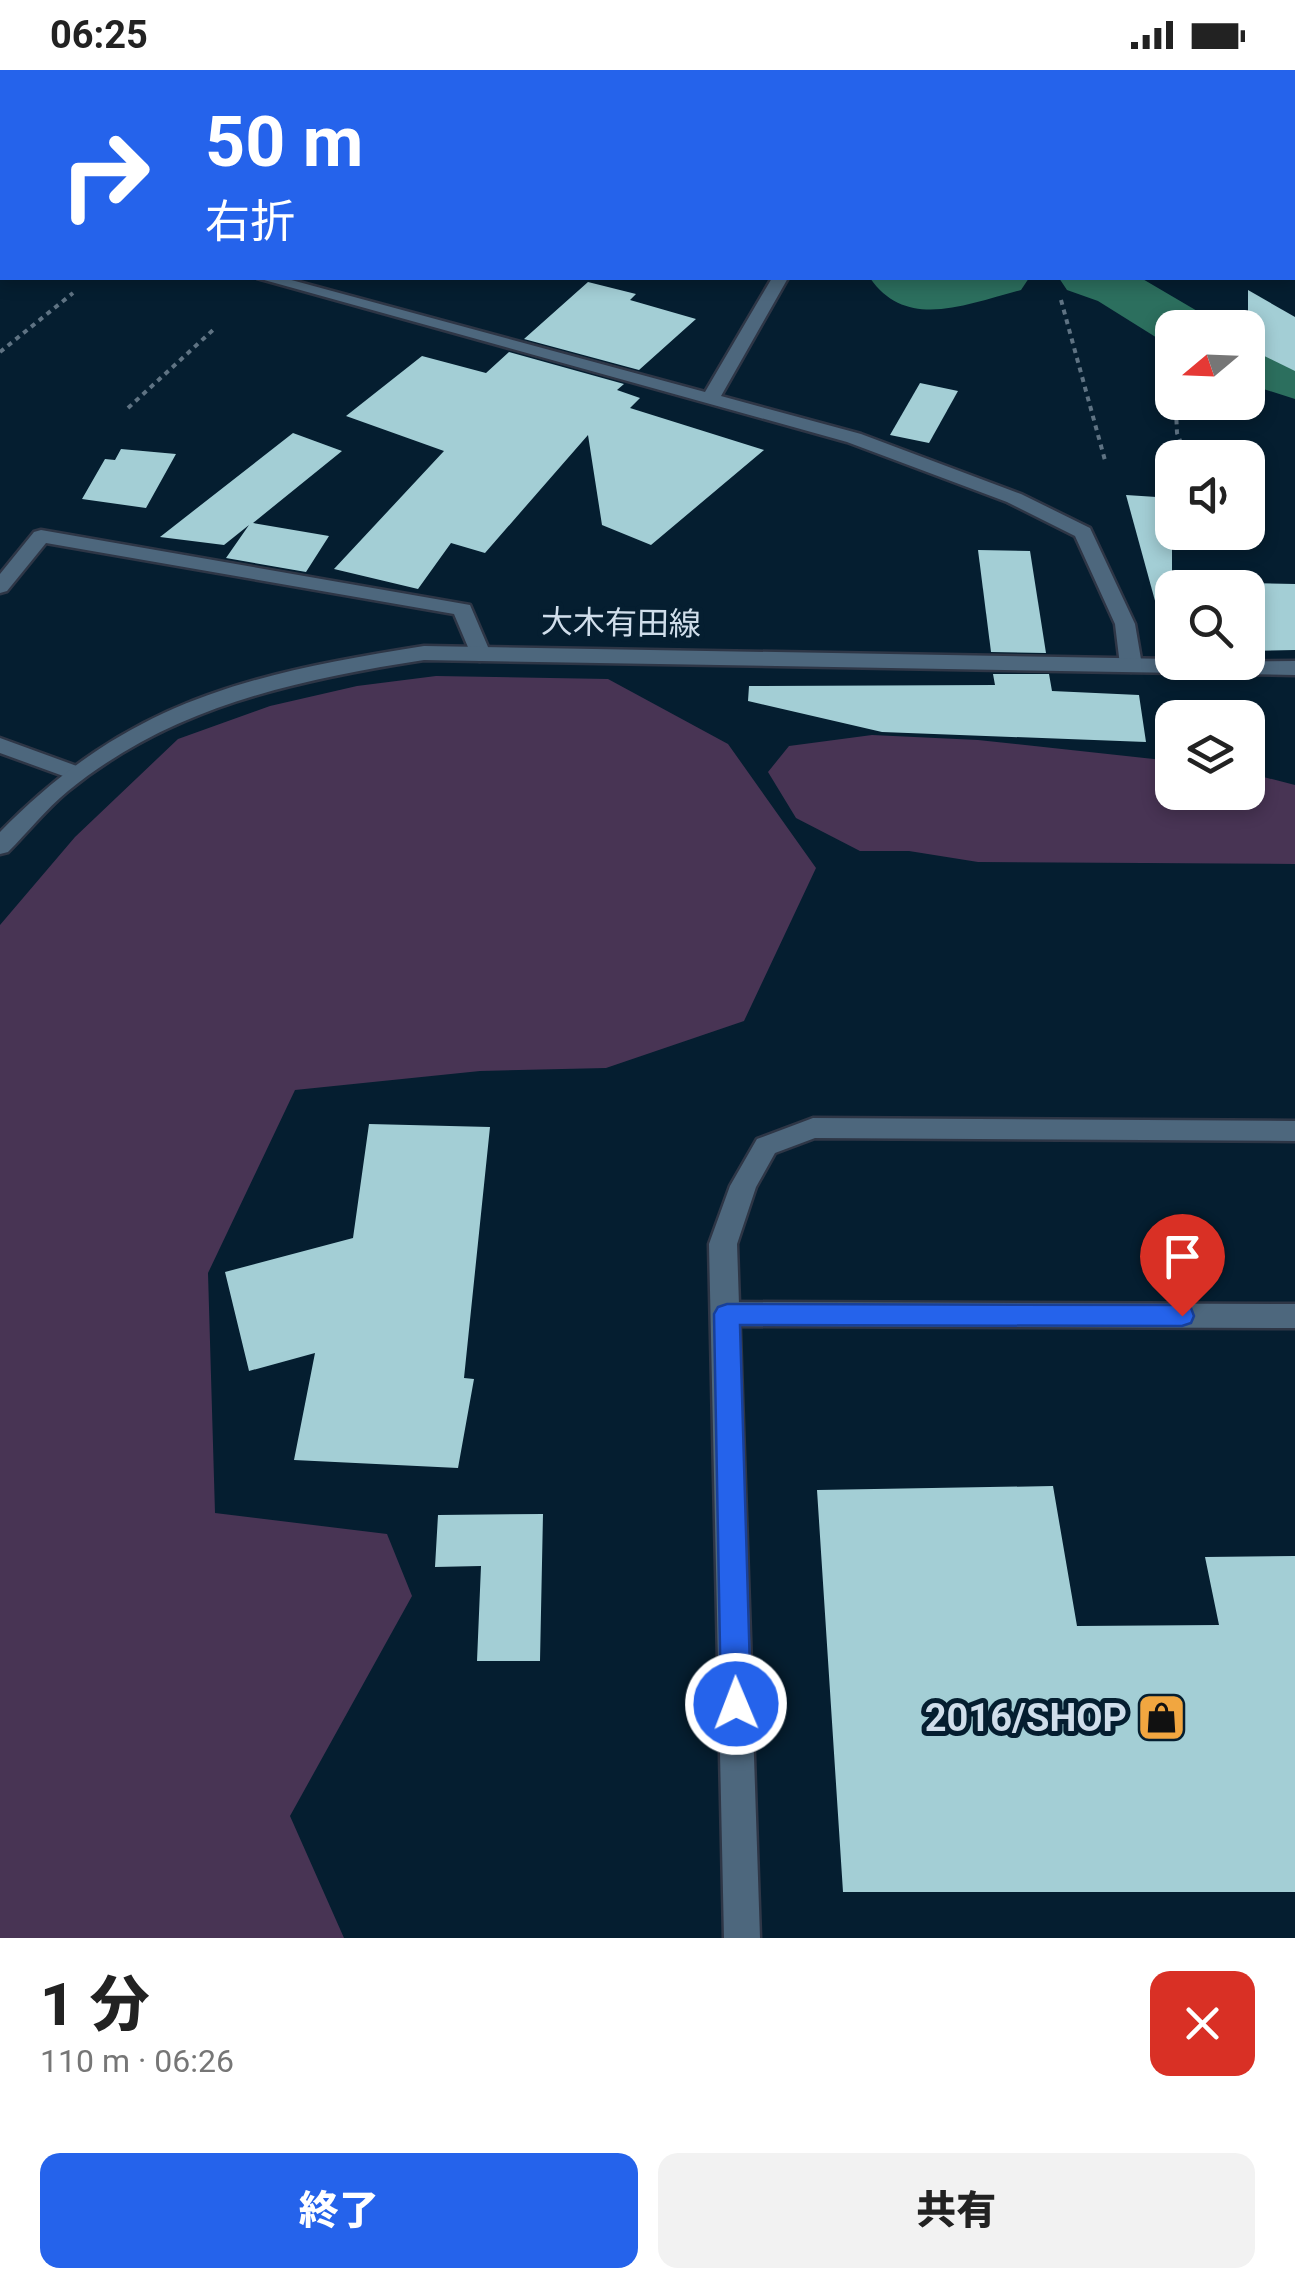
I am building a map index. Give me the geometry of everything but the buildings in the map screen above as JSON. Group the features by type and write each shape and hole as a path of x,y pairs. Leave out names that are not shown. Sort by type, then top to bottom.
{"street":[{"path":"273,280 907,456 1014,498 1083,532 1125,624 1131,665"},
{"path":"709,400 779,280"},
{"path":"0,586 41,536 463,610 480,654"},
{"name":"大木有田線","path":"0,846 77,774 130,738 215,696 266,680 424,653 1295,668"},
{"path":"0,745 77,774"},
{"path":"742,1938 723,1244 743,1186 766,1146 813,1128 1295,1132"},
{"path":"727,1314 1295,1316"}],"path":[{"path":"0,352 73,293"},
{"path":"1061,300 1106,464"},
{"path":"128,408 213,330"}],"shaded area":[{"path":"436,676 608,679 728,744 816,868 744,1021 606,1068 480,1071 295,1090 208,1273 215,1513 387,1534 412,1596 290,1816 344,1938 0,1938 0,925 75,837 178,739 270,706 357,686"},
{"path":"872,735 978,740 1155,759 1155,810 1265,810 1265,777 1295,785 1295,864 978,862 909,851 860,851 796,818 768,772 789,746"}],"waterway":[{"path":"903,280 931,295 992,280"},
{"path":"1094,280 1119,289 1155,311"},
{"path":"1265,370 1295,380"}],"place":[{"name":"2016/SHOP","path":"1162,1718"}],"route":[{"path":"736,1704 727,1314 1182,1316"}]}
